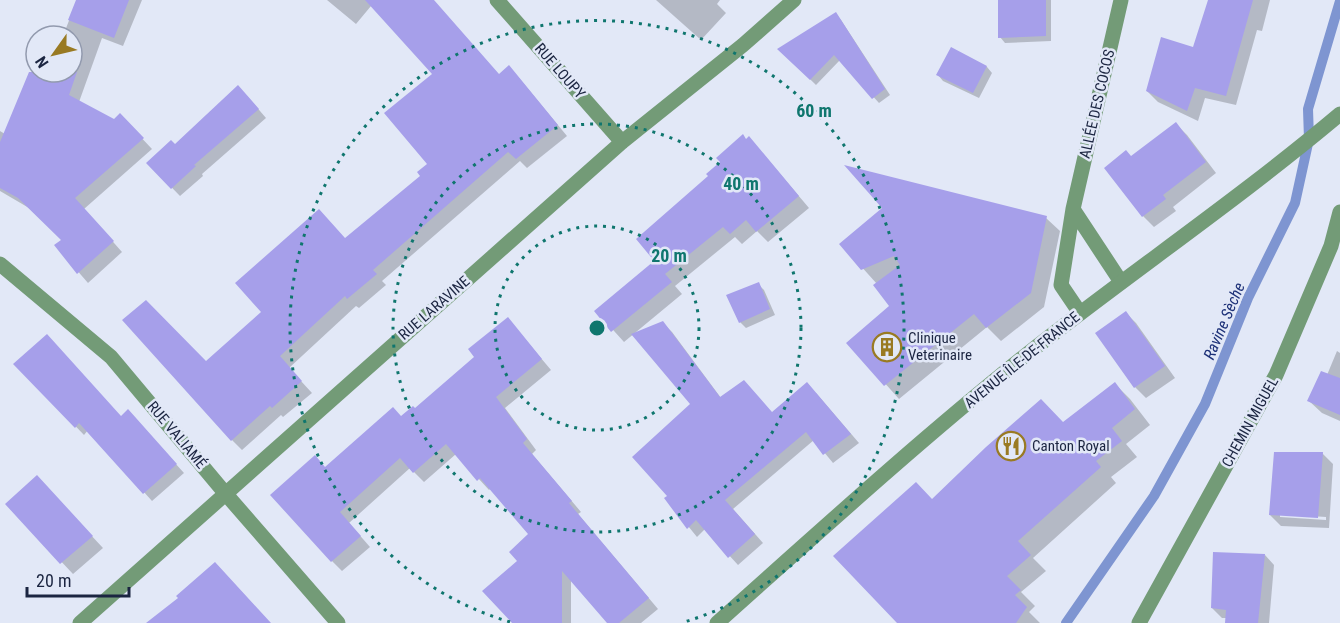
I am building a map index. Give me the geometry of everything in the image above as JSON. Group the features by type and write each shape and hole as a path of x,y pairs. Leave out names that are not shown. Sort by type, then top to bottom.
{"street":[{"name":"RUE LOUPY","path":"497,0 622,142"},
{"name":"RUE LARAVINE","path":"80,623 622,142 743,45 794,0"},
{"name":"ALLÉE DES COCOS","path":"1080,313 1061,285 1073,209 1121,0"},
{"name":"AVENUE ÎLE-DE-FRANCE","path":"717,623 880,478 1023,357 1265,176 1340,114"},
{"path":"1073,209 1121,282"},
{"name":"CHEMIN MIGUEL","path":"1139,623 1276,375 1331,246 1340,212"},
{"name":"RUE VALIAMÉ","path":"0,264 111,357 338,623"}],"building":[{"path":"76,0 129,0 114,38 84,26 84,24 68,20"},
{"path":"365,0 434,0 499,74 509,65 558,125 516,159 508,152 373,270 377,274 347,299 345,296 280,356 302,381 231,441 122,320 146,300 206,361 261,312 235,283 319,209 345,238 420,176 417,172 427,164 384,113 432,74"},
{"path":"998,0 1046,0 1046,36 998,38"},
{"path":"1208,0 1253,0 1226,96 1195,88 1187,111 1146,91 1161,37 1193,47"},
{"path":"836,12 885,89 872,99 834,55 810,80 777,49"},
{"path":"951,47 987,66 973,93 936,75"},
{"path":"24,84 73,84 69,95 114,119 120,113 144,138 75,198 114,241 77,274 54,245 61,240 18,198 0,188 0,142"},
{"path":"238,85 259,109 194,165 196,166 171,189 146,163 171,140 175,144"},
{"path":"1176,122 1206,162 1163,195 1166,199 1142,217 1104,168 1126,150 1131,156"},
{"path":"743,134 746,139 749,136 799,196 756,232 746,220 730,234 723,227 665,274 636,239 708,176 706,174 720,162 716,158"},
{"path":"844,165 1047,216 1031,293 986,328 974,314 884,386 846,343 889,306 873,285 900,265 894,256 861,270 839,244 882,208"},
{"path":"654,261 672,282 611,332 594,311"},
{"path":"759,282 770,309 739,323 726,295"},
{"path":"1126,311 1165,366 1134,388 1095,333"},
{"path":"508,317 542,359 496,397 527,439 523,443 572,501 569,503 649,598 619,623 607,623 562,571 562,623 512,623 482,591 517,561 509,552 528,534 480,478 477,481 446,444 413,473 400,458 340,512 361,536 331,562 270,495 315,455 325,467 393,407 401,416 413,406 415,408 474,357 468,349"},
{"path":"663,321 720,397 744,380 772,412 807,382 851,434 823,455 806,432 725,500 755,534 728,558 696,520 687,529 664,498 667,496 632,457 690,404 631,334"},
{"path":"47,334 121,416 128,409 177,464 143,494 79,423 75,428 13,364"},
{"path":"1321,371 1340,378 1340,415 1307,401"},
{"path":"1115,382 1135,409 1112,428 1122,441 1096,461 1101,467 1018,541 1031,555 1007,576 1021,590 1015,595 1027,607 1016,623 897,623 833,556 916,482 932,499 986,447 1041,399 1063,422"},
{"path":"1274,452 1323,452 1318,518 1269,515"},
{"path":"37,475 93,536 60,564 5,504"},
{"path":"1213,552 1265,554 1258,623 1225,623 1226,610 1211,608"},
{"path":"215,562 271,623 146,623 178,598 176,596"}],"waterway":[{"name":"Ravine Sèche","path":"1066,623 1154,496 1205,404 1248,298 1295,203 1309,139 1308,109 1340,1"}],"place":[{"name":"Clinique Veterinaire","path":"887,347"},
{"name":"Canton Royal","path":"1011,446"}]}
